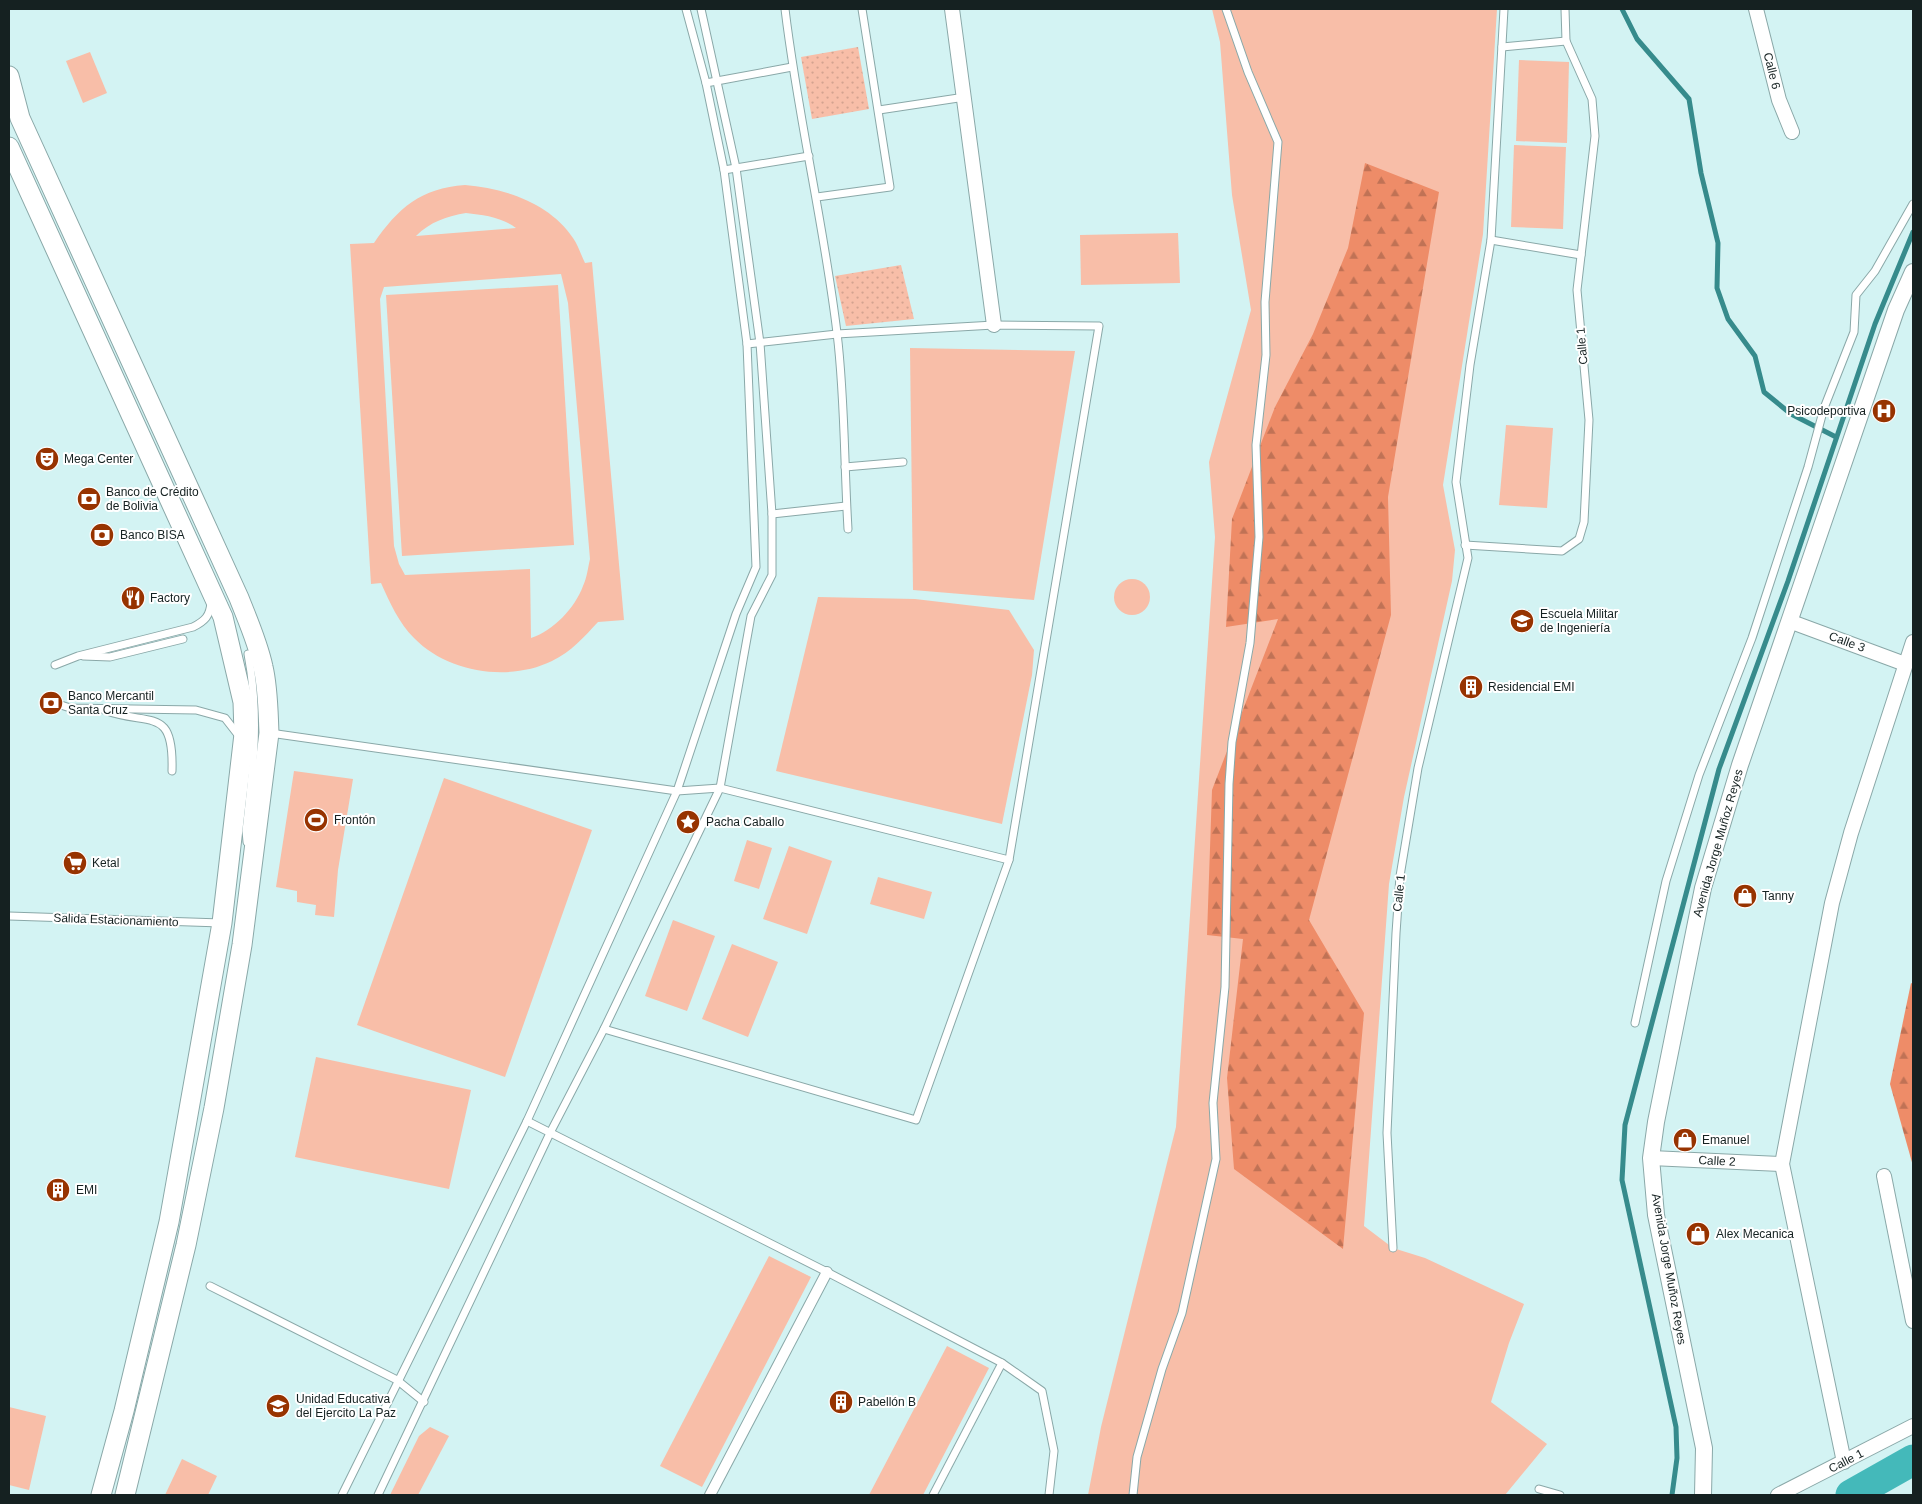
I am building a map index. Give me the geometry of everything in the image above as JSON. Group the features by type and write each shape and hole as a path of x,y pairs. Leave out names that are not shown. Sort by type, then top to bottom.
{"main road":[{"path":"9,76 20,118 252,628 264,669 268,733 231,1015 186,1245 125,1495"},
{"path":"10,153 223,618 234,658 242,702 244,744 222,923 169,1222 128,1393 101,1495"},
{"path":"222,923 244,925"},
{"path":"128,1393 150,1398"}],"street":[{"path":"952,9 994,325"},
{"name":"Calle 6","path":"1756,9 1779,100 1792,132"},
{"name":"Avenida Jorge Muñoz Reyes","path":"1703,1495 1704,1448 1656,1216 1651,1158 1664,1078 1703,888 1740,765 1896,310 1913,272"},
{"name":"Calle 3","path":"1789,621 1905,664"},
{"path":"1844,1462 1782,1164 1832,903 1851,833 1913,642"},
{"name":"Calle 2","path":"1651,1158 1782,1164"},
{"path":"1884,1176 1913,1321"},
{"path":"710,1495 828,1272"},
{"name":"Calle 1","path":"1778,1495 1913,1426"}],"lane":[{"path":"342,1495 397,1380 527,1121 677,790 736,614 756,567 747,344 724,170 706,83 686,9"},
{"path":"378,1495 552,1131 604,1029 720,788 751,616 772,576 772,514 760,343 736,168 701,9"},
{"path":"785,9 792,67 817,197 837,334 848,529"},
{"path":"817,197 890,187 880,110 862,9"},
{"path":"1133,1495 1137,1457 1182,1313 1216,1159 1213,1103 1224,987 1229,784 1232,742 1250,643 1260,537 1256,445 1266,355 1264,302 1278,142 1248,72 1226,9"},
{"name":"Calle 1","path":"1393,1248 1387,1133 1400,876 1418,768 1468,558 1456,482 1470,365 1491,240 1504,9"},
{"name":"Calle 1","path":"1465,545 1562,551 1578,539 1584,522 1589,420 1577,290 1595,136 1592,99 1566,41 1565,9"},
{"path":"1502,47 1566,41"},
{"path":"706,83 792,67"},
{"path":"880,110 965,97"},
{"path":"724,170 809,156"},
{"path":"1635,1023 1669,872 1699,775 1752,638 1808,467 1824,408 1854,332 1856,295 1875,271 1913,204"},
{"path":"1491,240 1581,255"},
{"path":"604,1029 916,1120 1009,860 1099,326 994,325 837,334 747,344"},
{"path":"844,467 903,462"},
{"path":"772,514 846,506"},
{"path":"55,665 78,656 182,630 203,622 210,611 210,589"},
{"path":"78,656 110,657 183,639"},
{"path":"248,654 253,685 256,742 246,831 252,859"},
{"path":"56,703 70,708 196,710 226,718 244,744"},
{"path":"99,708 116,714 152,720 162,724 172,742 172,770"},
{"path":"268,733 677,790 720,788 1009,860"},
{"name":"Salida Estacionamiento","path":"9,916 222,923"},
{"path":"527,1121 552,1131 1002,1363 1042,1392 1054,1451 1049,1495"},
{"path":"210,1286 397,1380 424,1402"},
{"path":"933,1495 1002,1363"},
{"path":"1539,1489 1560,1495"}],"shaded area":[{"path":"1212,9 1497,9 1483,234 1443,485 1455,550 1452,581 1404,797 1389,884 1364,1226 1393,1248 1425,1258 1524,1304 1509,1343 1491,1402 1547,1444 1505,1495 1088,1495 1101,1427 1176,1127 1215,537 1209,462 1251,310 1232,195 1220,42"},
{"path":"858,47 869,109 812,119 801,57"},
{"path":"90,52 107,93 83,103 66,61"},
{"path":"1519,60 1569,62 1567,143 1516,141"},
{"path":"1514,145 1566,147 1563,229 1511,227"},
{"path":"465,185 495,190 510,194 539,207 552,215 563,226 575,241 585,263 592,262 624,620 598,622 577,644 559,657 535,667 517,671 498,672 461,666 428,650 414,638 399,619 381,583 371,584 350,244 374,243 392,220 412,202 423,195 449,187","holes":["466,213 498,219 516,228 416,236 439,220","561,274 568,303 590,559 584,583 575,602 555,624 531,638 530,569 405,575 399,564 394,546 380,299 384,287"]},
{"path":"1178,233 1180,283 1081,285 1080,235"},
{"path":"901,265 914,319 846,326 835,276"},
{"path":"558,285 574,545 402,556 386,295"},
{"path":"910,348 1075,351 1034,600 913,590"},
{"path":"1506,425 1553,428 1547,508 1499,505"},
{"path":"1132,579 1139,580 1145,584 1149,590 1149,604 1145,610 1139,614 1132,615 1125,614 1119,610 1115,604 1114,597 1115,590 1119,584 1125,580"},
{"path":"818,597 915,599 1009,610 1034,650 1032,675 1002,824 776,771"},
{"name":"Frontón","path":"294,771 353,779 338,870 334,917 315,915 316,905 297,902 297,891 276,887"},
{"path":"444,778 592,830 505,1077 357,1025"},
{"path":"747,840 772,848 759,889 734,881"},
{"path":"789,846 832,861 807,934 763,919"},
{"path":"878,877 932,892 924,919 870,904"},
{"path":"673,920 715,936 687,1011 645,996"},
{"path":"732,944 778,962 748,1037 702,1019"},
{"path":"316,1057 471,1090 449,1189 295,1157"},
{"path":"769,1256 811,1277 702,1487 660,1466"},
{"path":"947,1346 989,1368 923,1495 869,1495"},
{"path":"9,1407 46,1416 29,1490 9,1485"},
{"path":"430,1427 449,1436 418,1495 390,1495 419,1436"},
{"path":"182,1459 217,1476 208,1495 165,1495"}],"green space":[{"path":"1365,163 1439,192 1388,497 1391,615 1309,920 1364,1013 1343,1249 1234,1169 1227,1078 1243,939 1207,935 1212,790 1278,619 1226,627 1232,519 1275,407 1313,334 1348,248"},
{"path":"1911,983 1913,984 1913,1166 1890,1084"}],"waterway":[{"path":"1622,9 1637,39 1689,99 1701,173 1718,243 1717,288 1728,319 1755,356 1764,392 1791,414 1836,437"},
{"path":"1672,1495 1677,1458 1676,1427 1622,1180 1625,1125 1719,769 1788,581 1875,324 1913,232"},
{"path":"1851,1495 1913,1460"}],"place":[{"name":"Psicodeportiva","path":"1884,411"},
{"name":"Mega Center","path":"47,459"},
{"name":"Banco de Crédito de Bolivia","path":"89,499"},
{"name":"Banco BISA","path":"102,535"},
{"name":"Factory","path":"133,598"},
{"name":"Escuela Militar de Ingeniería","path":"1522,621"},
{"name":"Residencial EMI","path":"1471,687"},
{"name":"Banco Mercantil Santa Cruz","path":"51,703"},
{"name":"Frontón","path":"316,820"},
{"name":"Pacha Caballo","path":"688,822"},
{"name":"Ketal","path":"75,863"},
{"name":"Tanny","path":"1745,896"},
{"name":"Emanuel","path":"1685,1140"},
{"name":"EMI","path":"58,1190"},
{"name":"Alex Mecanica","path":"1698,1234"},
{"name":"Pabellón B","path":"841,1402"},
{"name":"Unidad Educativa del Ejercito La Paz","path":"278,1406"}]}
